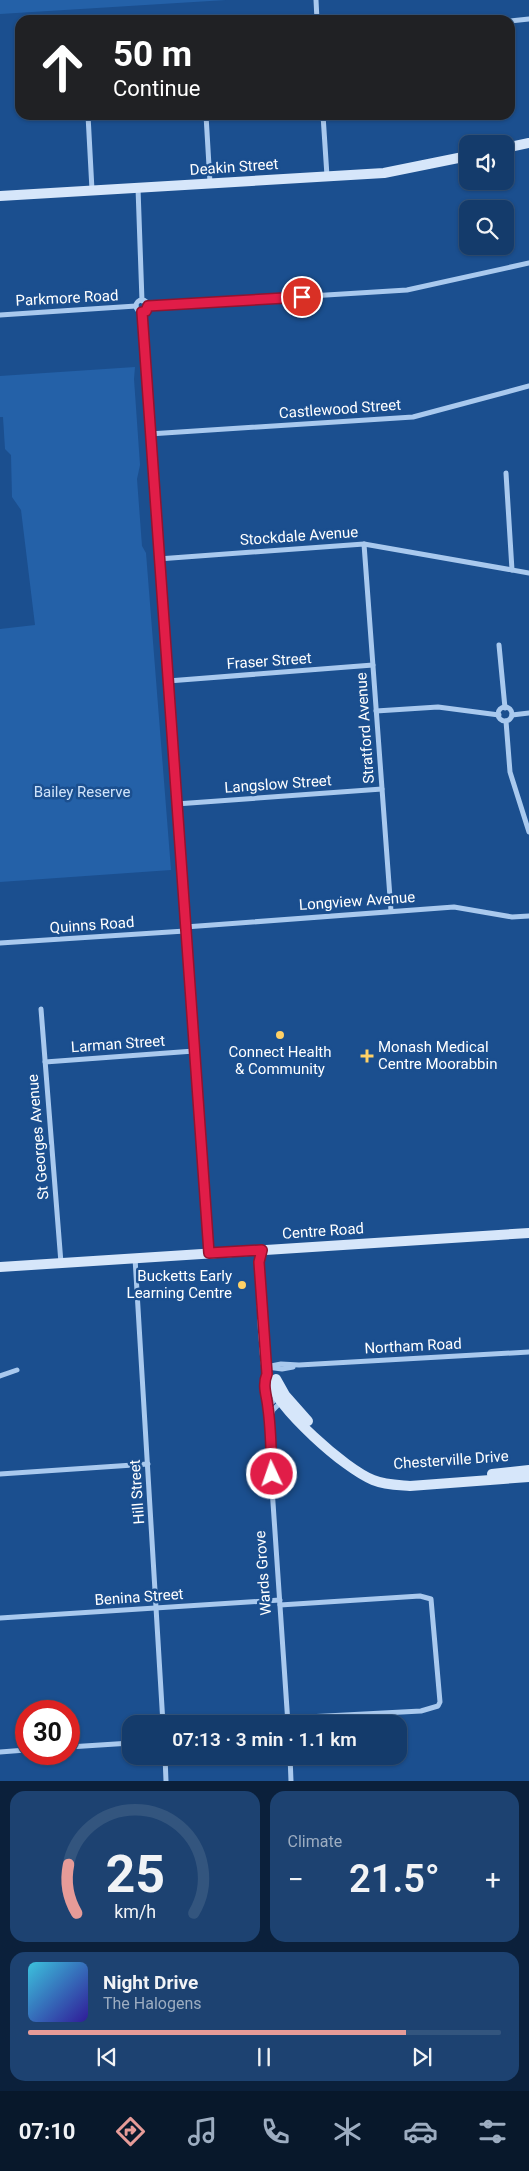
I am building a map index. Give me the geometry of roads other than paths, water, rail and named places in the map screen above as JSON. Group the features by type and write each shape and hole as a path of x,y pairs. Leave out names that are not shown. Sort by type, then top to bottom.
{"street":[{"path":"316,0 317,15"},
{"path":"515,20 529,19"},
{"path":"88,120 92,190"},
{"path":"206,120 210,183"},
{"path":"323,120 327,176"},
{"path":"514,146 529,143"},
{"name":"Deakin Street","path":"0,196 384,173 459,158"},
{"path":"138,188 142,300"},
{"path":"148,306 407,290 529,263"},
{"path":"142,300 146,301 148,306"},
{"path":"142,300 136,306 142,312 149,434 209,1253"},
{"name":"Parkmore Road","path":"0,315 136,306"},
{"path":"142,312 146,311 148,306"},
{"name":"Castlewood Street","path":"149,434 413,417 529,386"},
{"path":"506,473 512,570"},
{"name":"Stockdale Avenue","path":"158,559 364,544 529,573"},
{"name":"Stratford Avenue","path":"364,544 391,911"},
{"path":"499,645 505,708"},
{"name":"Fraser Street","path":"168,681 373,665"},
{"path":"376,711 438,707 499,715"},
{"path":"505,708 501,709 499,715 500,719 506,721"},
{"path":"505,708 509,709 512,715"},
{"path":"529,713 512,715 506,721 510,772 529,832"},
{"name":"Langslow Street","path":"176,804 382,789"},
{"name":"Longview Avenue","path":"185,929 454,907 512,917 529,916"},
{"name":"Quinns Road","path":"0,944 185,929"},
{"name":"St Georges Avenue","path":"41,1008 61,1263"},
{"name":"Larman Street","path":"45,1062 194,1051"},
{"name":"Centre Road","path":"0,1267 529,1233"},
{"path":"262,1250 259,1262 270,1369"},
{"name":"Hill Street","path":"135,1258 163,1715"},
{"name":"Northam Road","path":"270,1369 299,1365 529,1352"},
{"name":"Chesterville Drive","path":"270,1369 280,1388 281,1398 308,1430 350,1467 382,1483 410,1486 529,1477"},
{"name":"Wards Grove","path":"270,1369 265,1380 265,1393 269,1420 288,1715"},
{"path":"0,1376 17,1370"},
{"path":"268,1407 281,1398"},
{"path":"269,1420 281,1398"},
{"name":"Chesterville Drive","path":"281,1398 353,1463 369,1473 384,1478 411,1480 529,1470"},
{"path":"0,1474 148,1464"},
{"name":"Benina Street","path":"0,1618 157,1608 420,1596 431,1599 440,1702 438,1706 421,1712 377,1715"},
{"path":"80,1746 122,1744"},
{"path":"0,1752 15,1751"},
{"path":"165,1765 166,1781"},
{"path":"290,1765 291,1781"}],"place":[{"name":"Connect Health & Community","path":"280,1035"},
{"name":"Monash Medical Centre Moorabbin","path":"367,1056"},
{"name":"Bucketts Early Learning Centre","path":"242,1285"}],"park label":[{"name":"Bailey Reserve","path":"82,792"}]}
